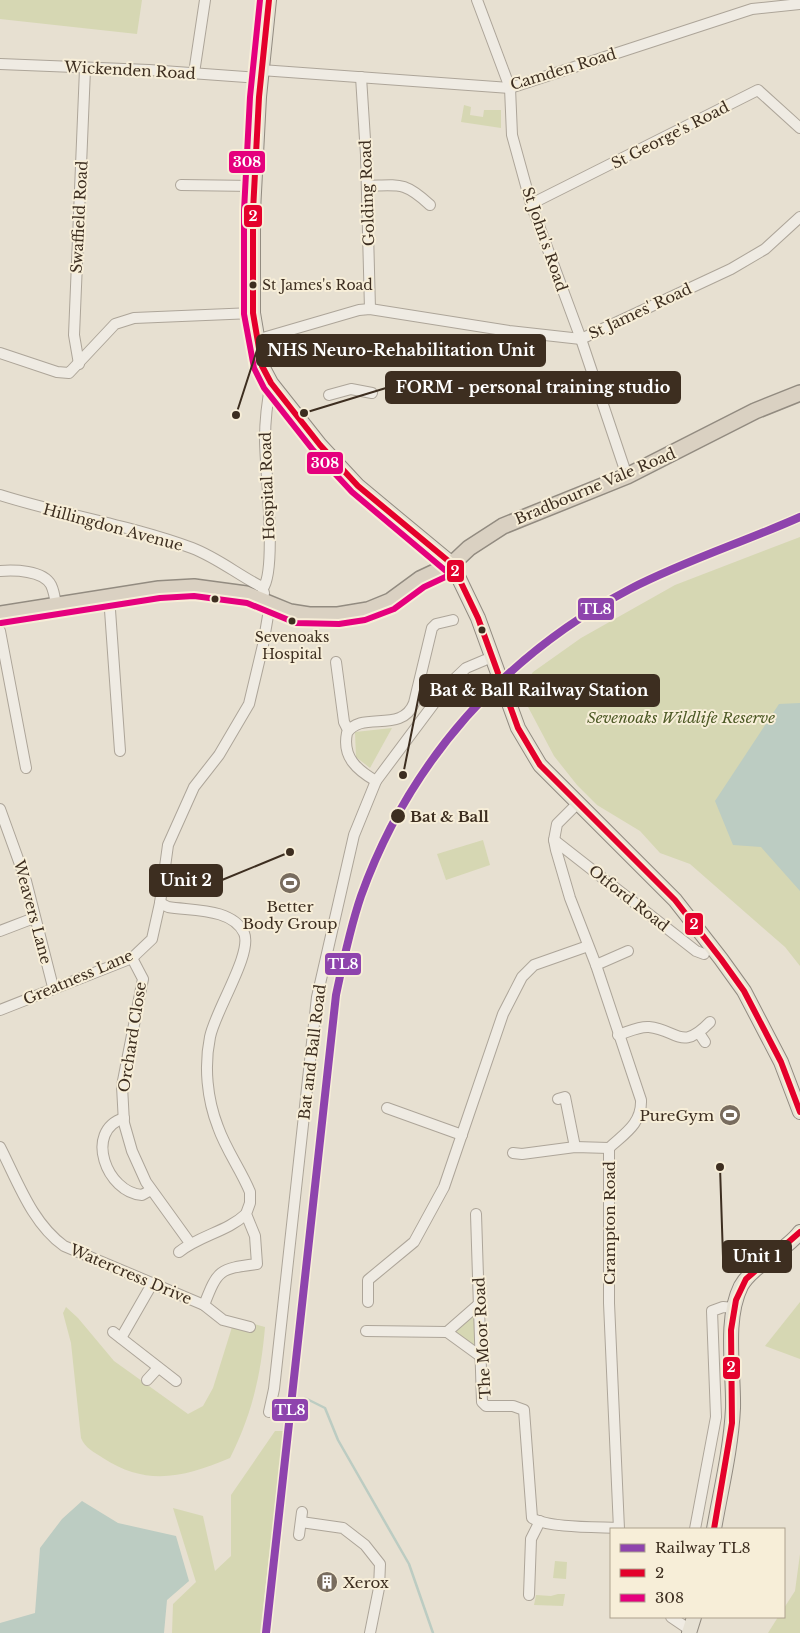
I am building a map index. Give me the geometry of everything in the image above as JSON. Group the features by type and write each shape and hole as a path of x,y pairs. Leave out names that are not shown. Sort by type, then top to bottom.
{"highway":[{"name":"Bradbourne Vale Road","path":"0,614 159,589 194,587 265,597 309,615 338,615 362,612 390,601 420,579 452,564 470,548 503,526 627,476 755,411 800,393"}],"main road":[{"path":"269,0 260,74 254,186 253,313 256,340 262,366 271,383 320,445 358,486 452,564"},
{"name":"Otford Road","path":"452,564 475,611 518,728 540,765 674,900 721,959 744,991 782,1062 800,1112"},
{"path":"714,1528 730,1441 733,1408 731,1355 734,1308 742,1285 800,1232"}],"street":[{"path":"194,73 205,0"},
{"name":"St John's Road","path":"477,0 510,88 512,135 532,204 581,339 627,476"},
{"name":"Camden Road","path":"260,74 361,77 510,88 752,9 800,4"},
{"name":"Wickenden Road","path":"0,64 194,73 260,74"},
{"name":"Swaffield Road","path":"79,364 74,335 85,68"},
{"name":"Golding Road","path":"361,77 367,186 370,309"},
{"name":"St George's Road","path":"532,204 758,90 800,128"},
{"path":"181,185 254,186"},
{"path":"367,186 402,185 414,190 430,204"},
{"name":"St James' Road","path":"256,340 359,310 370,309 509,331 581,339 731,269 765,249 800,217"},
{"path":"0,354 57,372 69,373 115,324 134,318 253,313"},
{"name":"Hospital Road","path":"265,597 268,567 268,489 265,426 271,383"},
{"path":"329,395 350,389 372,394"},
{"name":"Hillingdon Avenue","path":"0,495 71,516 138,530 217,558 265,597"},
{"path":"0,571 11,570 43,578 50,583 56,604"},
{"path":"110,596 120,751"},
{"name":"Greatness Lane","path":"0,1010 53,987 132,958 152,939 160,903 168,845 178,819 194,787 219,755 249,704 264,645 265,597"},
{"path":"348,730 357,724 395,719 408,714 414,703 432,628 435,624 453,620"},
{"path":"0,631 26,768"},
{"name":"Bat and Ball Road","path":"269,1412 274,1389 317,997 354,834 376,781 447,686 466,668 492,657"},
{"path":"336,662 344,722 348,730 346,744 350,759 359,770 376,781"},
{"name":"Crampton Road","path":"578,803 557,824 554,840 570,898 596,965 641,1100 637,1123 609,1148 609,1303 618,1528"},
{"name":"Weavers Lane","path":"0,809 19,860 53,987"},
{"name":"Otford Road","path":"554,840 696,951 704,954"},
{"path":"160,903 168,907 225,916 238,924 245,935 246,944 242,961 222,1002 210,1036 207,1058 208,1087 217,1127 250,1192 250,1203 246,1214 228,1228 190,1243 179,1252"},
{"path":"0,931 34,918"},
{"path":"368,1302 368,1280 414,1242 444,1187 503,1014 522,977 534,965 588,946"},
{"path":"596,965 628,951"},
{"name":"Orchard Close","path":"132,958 143,979 122,1086 124,1118 136,1161 151,1190 190,1243"},
{"path":"618,1035 650,1027 676,1037 702,1038 710,1022"},
{"path":"558,1099 565,1097 575,1147"},
{"path":"387,1108 462,1135"},
{"path":"124,1118 110,1126 105,1134 102,1144 105,1163 112,1177 129,1192 142,1195 151,1190"},
{"name":"Watercress Drive","path":"0,1147 38,1219 53,1238 73,1251 204,1305 223,1320 250,1327"},
{"path":"514,1153 522,1154 575,1147 609,1148"},
{"path":"204,1305 214,1280 228,1268 257,1264 255,1236 246,1214"},
{"name":"The Moor Road","path":"476,1214 483,1404 489,1406 513,1406 524,1410 531,1515 533,1519 540,1522"},
{"path":"152,1284 117,1335 176,1381"},
{"path":"447,1332 478,1304"},
{"path":"695,1528 716,1417 712,1311 723,1307 734,1308"},
{"path":"366,1331 447,1332 480,1356"},
{"path":"147,1380 158,1368"},
{"path":"299,1536 302,1517 343,1528 365,1545 380,1564 379,1588 370,1633"},
{"path":"529,1595 530,1539 540,1522 610,1528"},
{"path":"673,1618 691,1628"}],"green space":[{"path":"0,0 142,0 137,34 0,19"},
{"path":"464,105 471,107 470,115 483,117 484,110 501,110 501,128 461,122"},
{"name":"Sevenoaks Wildlife Reserve","path":"800,537 800,966 785,947 690,864 660,853 640,831 597,805 577,785 554,756 527,705 525,695 528,679 533,672 581,638 675,585"},
{"path":"392,728 370,768 356,757 355,732"},
{"path":"483,840 490,865 446,880 437,854"},
{"path":"800,1302 800,1359 765,1346"},
{"path":"66,1307 78,1318 114,1361 188,1414 203,1406 213,1388 232,1327 250,1333 254,1324 265,1327 261,1362 250,1410 230,1458 182,1474 151,1476 119,1467 87,1447 81,1438 71,1343 63,1313"},
{"path":"474,1312 476,1347 454,1333 453,1329"},
{"path":"275,1431 284,1431 260,1633 172,1633 173,1604 196,1582 173,1508 203,1516 215,1571 231,1556 231,1495"},
{"path":"800,1554 800,1633 768,1633 777,1618 785,1618 785,1606 795,1591"},
{"path":"555,1561 567,1562 566,1579 553,1578"},
{"path":"565,1594 563,1606 534,1605 536,1595 551,1596"}],"shaded area":[{"path":"800,703 800,891 761,847 733,845 715,801 779,704"},
{"path":"82,1501 118,1523 176,1536 189,1581 167,1600 164,1633 0,1633 0,1623 35,1613 40,1548 62,1519"}],"waterway":[{"path":"305,1398 325,1408 338,1440 409,1564 433,1633"}],"rail line":[{"name":"TL8","path":"266,1633 336,995 357,908 381,847 406,801 434,757 466,717 502,680 542,646 584,616 630,589 671,569 800,517"}],"transit line":[{"name":"308","path":"260,0 250,97 244,211 244,314 254,368 264,388 313,450 352,492 446,571"},
{"name":"2","path":"269,0 259,97 253,211 253,313 262,366 271,383 320,445 358,486 452,564 478,618 518,728 540,765 675,900 721,959 744,991 781,1062 800,1112"},
{"name":"308","path":"1,623 160,598 194,596 247,603 296,623 339,624 365,620 394,609 424,587 456,572"},
{"name":"2","path":"714,1528 732,1423 731,1330 736,1300 746,1279 800,1232"}],"place":[{"name":"St James's Road","path":"253,285"},
{"name":"FORM - personal training studio","path":"304,413"},
{"name":"NHS Neuro-Rehabilitation Unit","path":"236,415"},
{"name":"Sevenoaks Hospital","path":"292,621"},
{"name":"Bat & Ball Railway Station","path":"403,775"},
{"name":"Bat & Ball","path":"398,816"},
{"name":"Unit 2","path":"290,852"},
{"name":"Better Body Group","path":"290,883"},
{"name":"PureGym","path":"730,1115"},
{"name":"Unit 1","path":"720,1167"},
{"name":"Xerox","path":"327,1582"}]}
